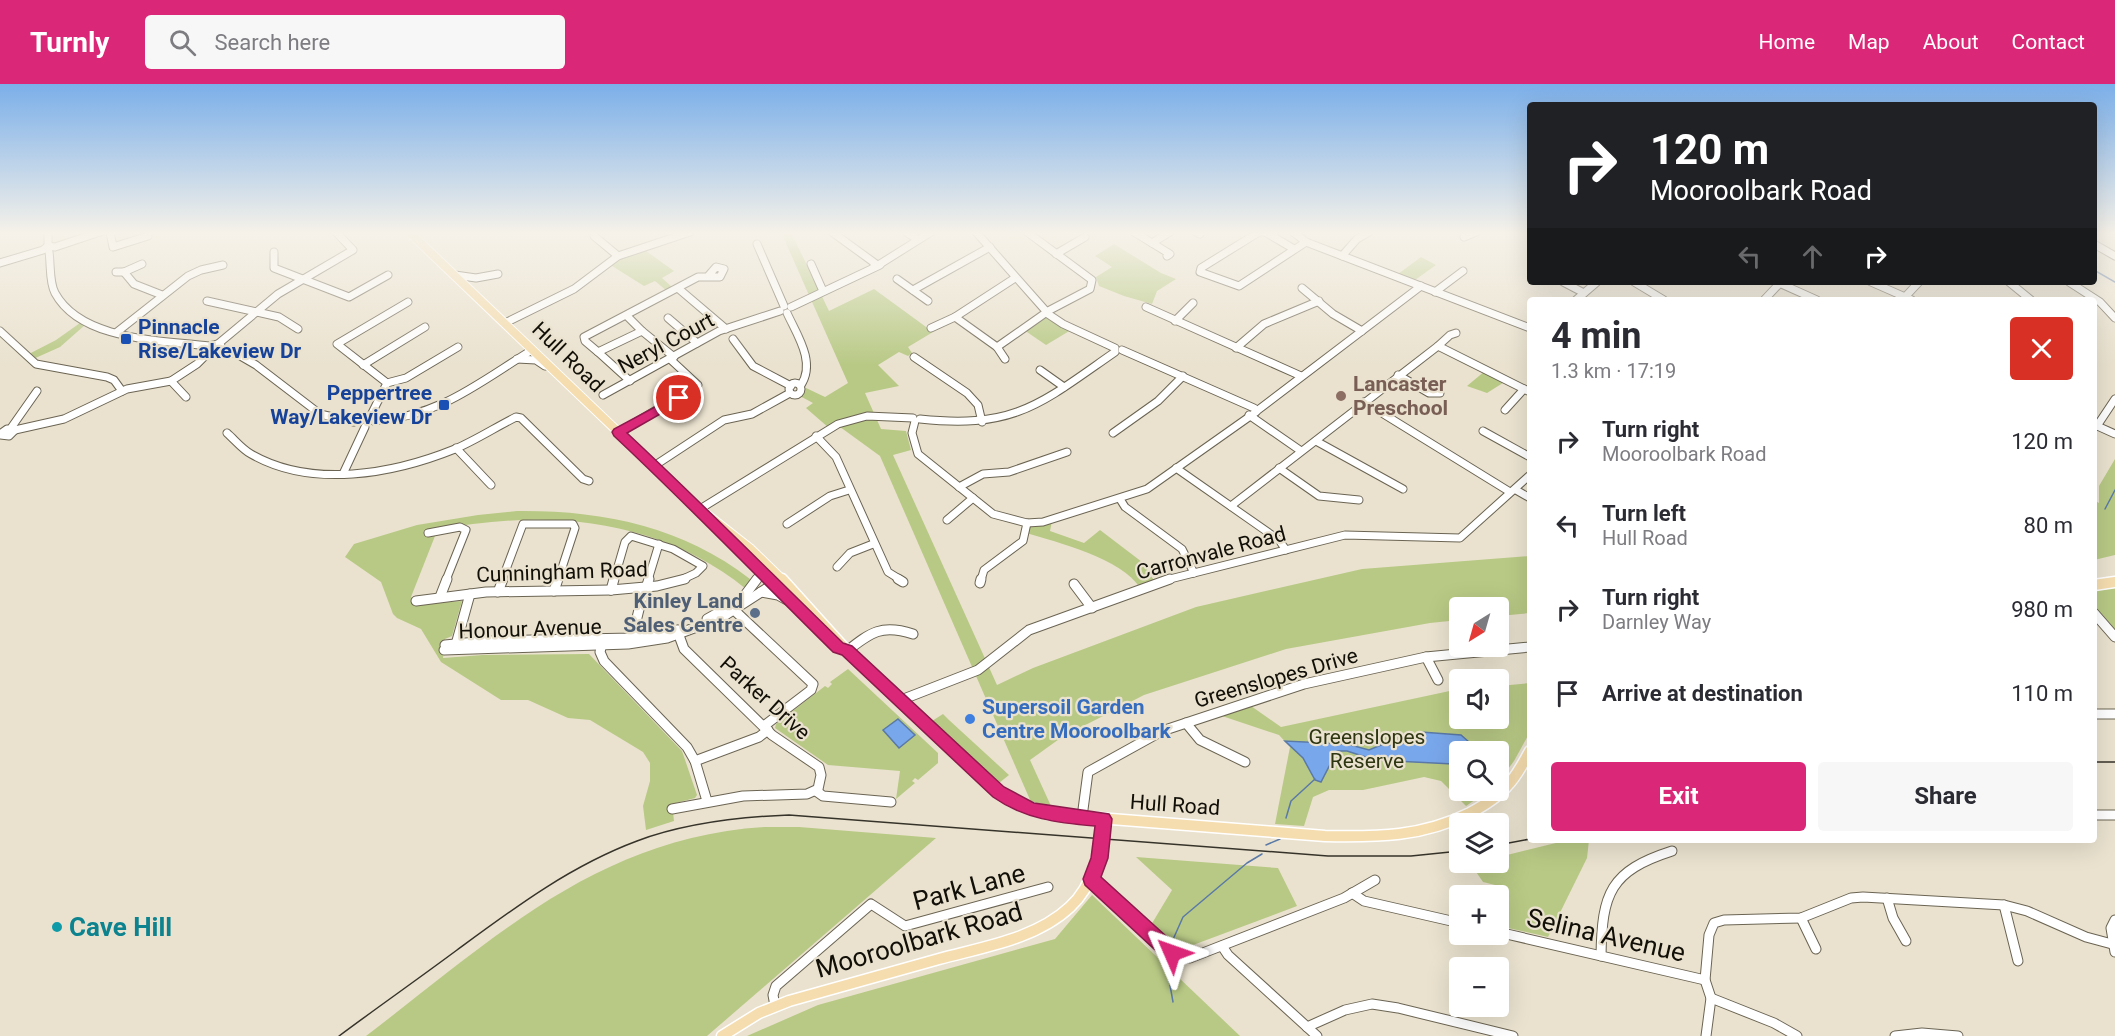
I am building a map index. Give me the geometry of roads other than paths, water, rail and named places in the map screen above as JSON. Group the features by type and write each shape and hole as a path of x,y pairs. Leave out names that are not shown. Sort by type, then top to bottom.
{"main road":[{"name":"Hull Road","path":"456,276 549,368 700,509 762,572 776,579 847,651 987,782 1011,801 1048,814 1082,818 1325,836 1371,837 1419,832 1445,825 1488,803 1517,774 1527,757"},
{"name":"Hull Road","path":"700,509 750,549 811,620 838,647 847,651"},
{"path":"2097,585 2115,582"},
{"name":"Mooroolbark Road","path":"722,1036 743,1022 775,1006 1033,932 1053,921 1070,908 1091,879 1099,858 1104,819"}],"street":[{"path":"52,276 54,291 65,307 83,321 117,332 209,349 219,346 278,294 308,276"},
{"path":"128,276 134,284 162,295"},
{"path":"117,332 189,276"},
{"path":"297,276 350,297 386,276"},
{"path":"465,276 485,276"},
{"path":"505,323 574,289 589,276"},
{"path":"630,381 585,341 584,337 701,276"},
{"path":"733,339 753,366 790,389 801,392 803,389 801,385 807,376 808,363 771,276"},
{"path":"817,276 823,291"},
{"name":"Neryl Court","path":"603,395 726,329 785,309 852,276"},
{"path":"913,290 937,276"},
{"path":"997,347 1020,333 1027,324 1046,312 1083,294 1093,285 1088,276"},
{"path":"1212,276 1237,286 1252,276"},
{"path":"1396,276 1527,327"},
{"path":"1435,292 1455,276"},
{"path":"931,328 954,317 1015,278 1046,312 1063,324 1236,401 1254,411 1301,452"},
{"path":"897,279 928,302"},
{"path":"1569,285 1584,293"},
{"path":"1579,297 1593,285"},
{"path":"1639,285 1659,297"},
{"path":"1766,297 1776,285"},
{"path":"1783,285 1810,297"},
{"path":"1877,285 1904,297"},
{"path":"2013,285 2027,297"},
{"path":"2074,285 2094,297"},
{"path":"916,419 913,441 918,454 993,514 1027,523 1043,522 1147,489 1421,286"},
{"path":"1302,288 1333,314 1362,331"},
{"path":"679,289 726,329"},
{"path":"2097,300 2115,318"},
{"path":"207,301 279,317 298,329"},
{"path":"1236,348 1251,333 1274,317 1319,301"},
{"path":"387,383 337,344 408,302"},
{"path":"1175,321 1193,303"},
{"path":"1146,307 1301,376"},
{"path":"619,432 698,385 627,316"},
{"path":"954,317 997,347 1005,359"},
{"path":"668,318 697,343"},
{"path":"363,365 425,327"},
{"path":"598,352 642,331"},
{"path":"0,332 31,361 107,377 114,380 122,391"},
{"path":"1231,506 1450,335 1456,333"},
{"path":"219,346 256,364 320,414 362,424 372,419 408,416 435,407 490,378 532,350"},
{"path":"1438,346 1527,391 1505,410"},
{"path":"387,383 406,378 458,347"},
{"path":"1,436 13,429 64,419 122,391 171,381 197,364 209,349"},
{"path":"700,509 838,424 862,416 886,415 962,423 1004,418 1025,410 1064,387 1117,350"},
{"path":"914,357 967,393 978,405 982,422"},
{"path":"517,359 536,360 549,368"},
{"path":"1040,370 1064,387"},
{"path":"1398,375 1429,393 1440,393"},
{"path":"1113,433 1158,401 1183,376"},
{"path":"171,381 186,397"},
{"path":"372,419 387,383"},
{"path":"654,466 724,420 752,414 790,389"},
{"path":"13,429 37,391"},
{"path":"2097,422 2115,399"},
{"path":"1364,402 1513,491 1527,497"},
{"path":"227,434 249,454 276,466 309,473 343,474 394,468 456,448 516,417 521,418 583,479 589,481"},
{"path":"343,474 362,424"},
{"path":"2097,426 2115,435"},
{"path":"1483,430 1527,455"},
{"path":"816,436 836,458 873,544 888,572 903,582"},
{"path":"1316,441 1403,489"},
{"path":"456,448 491,485"},
{"path":"959,487 983,474 1010,472 1066,452"},
{"path":"1176,468 1279,540 1286,550"},
{"path":"1280,468 1319,496 1359,500"},
{"name":"Carronvale Road","path":"901,700 978,670 1029,630 1170,579 1345,535 1460,538 1527,478"},
{"path":"787,524 830,496 849,490"},
{"path":"947,520 973,498"},
{"path":"1120,499 1125,507 1182,549 1194,573"},
{"path":"980,583 984,570 1023,541 1027,523"},
{"path":"498,592 523,524 573,524 576,526 554,591"},
{"path":"428,533 460,527 466,530 440,597"},
{"path":"611,590 625,542 629,537 635,536 659,544 632,638"},
{"name":"Cunningham Road","path":"416,601 498,592 645,589 685,578 700,570 702,564 659,544"},
{"path":"837,567 850,553 873,544"},
{"path":"742,599 762,572"},
{"name":"Honour Avenue","path":"444,648 641,642 711,623 761,592 776,579"},
{"name":"Honour Avenue","path":"602,642 677,633 703,621 776,579"},
{"path":"1074,584 1092,608"},
{"path":"761,592 784,598 811,620"},
{"path":"455,647 470,594"},
{"path":"695,761 759,737 766,728 810,691 813,684 734,610"},
{"path":"2097,616 2115,637"},
{"path":"847,651 879,629 891,627 913,633"},
{"name":"Parker Drive","path":"677,633 684,649 766,728 819,767 821,775 816,791"},
{"path":"602,642 600,653 604,661 687,747 695,761 707,801"},
{"name":"Greenslopes Drive","path":"1082,818 1088,772 1162,731 1304,684 1426,657 1527,646"},
{"path":"1426,657 1438,680"},
{"path":"2097,713 2115,714"},
{"path":"1186,723 1200,740 1245,762"},
{"path":"672,808 765,794 811,794 816,791 823,796 891,802"},
{"path":"2097,815 2115,815"},
{"path":"1601,956 1603,911 1608,895 1615,884 1628,870 1641,862 1672,851"},
{"path":"1091,879 1177,957 1190,958 1352,893 1376,879"},
{"name":"Park Lane","path":"775,1006 773,995 776,986 871,904 906,926 1048,887"},
{"path":"1352,893 1364,901 1449,920"},
{"path":"1706,1036 1711,998 1705,980 1708,935 1714,923 1733,919 1801,918 1851,898 2004,905 2027,911 2114,948 2111,928 2115,920"},
{"path":"1887,898 1893,918 1906,941"},
{"path":"2004,905 2018,961"},
{"path":"1801,918 1816,949"},
{"name":"Selina Avenue","path":"1509,935 1705,980"},
{"path":"1222,946 1228,955 1317,1036"},
{"path":"1711,998 1774,1023 1797,1036"},
{"path":"1307,1026 1345,1010 1372,1004 1398,1008 1513,1036"},
{"path":"1895,1036 1958,1036"}],"water":[{"path":"898,719 915,735 899,748 883,730"},
{"path":"1421,732 1461,735 1468,741 1449,741 1449,764 1375,760 1347,751 1337,751 1321,782 1315,780 1303,758 1285,741 1347,744 1369,750 1381,745 1400,745"}],"waterway":[{"path":"2105,276 2115,282"},
{"path":"2105,509 2115,490"},
{"path":"1286,818 1291,801 1315,779"},
{"path":"1266,845 1280,839"},
{"path":"1171,944 1183,917 1247,863 1262,854"},
{"path":"1170,965 1168,974 1173,1002"}],"railway":[{"path":"2097,762 2115,762"},
{"path":"339,1036 500,919 566,875 637,841 712,822 789,815 1328,856 1411,856 1449,852"},
{"path":"1509,843 1527,840"}],"place":[{"name":"Pinnacle Rise/Lakeview Dr","path":"126,339"},
{"name":"Lancaster Preschool","path":"1341,396"},
{"name":"Peppertree Way/Lakeview Dr","path":"444,405"},
{"name":"Kinley Land Sales Centre","path":"755,613"},
{"name":"Supersoil Garden Centre Mooroolbark","path":"970,719"},
{"name":"Cave Hill","path":"57,927"}],"park label":[{"name":"Greenslopes Reserve","path":"1367,749"}]}
